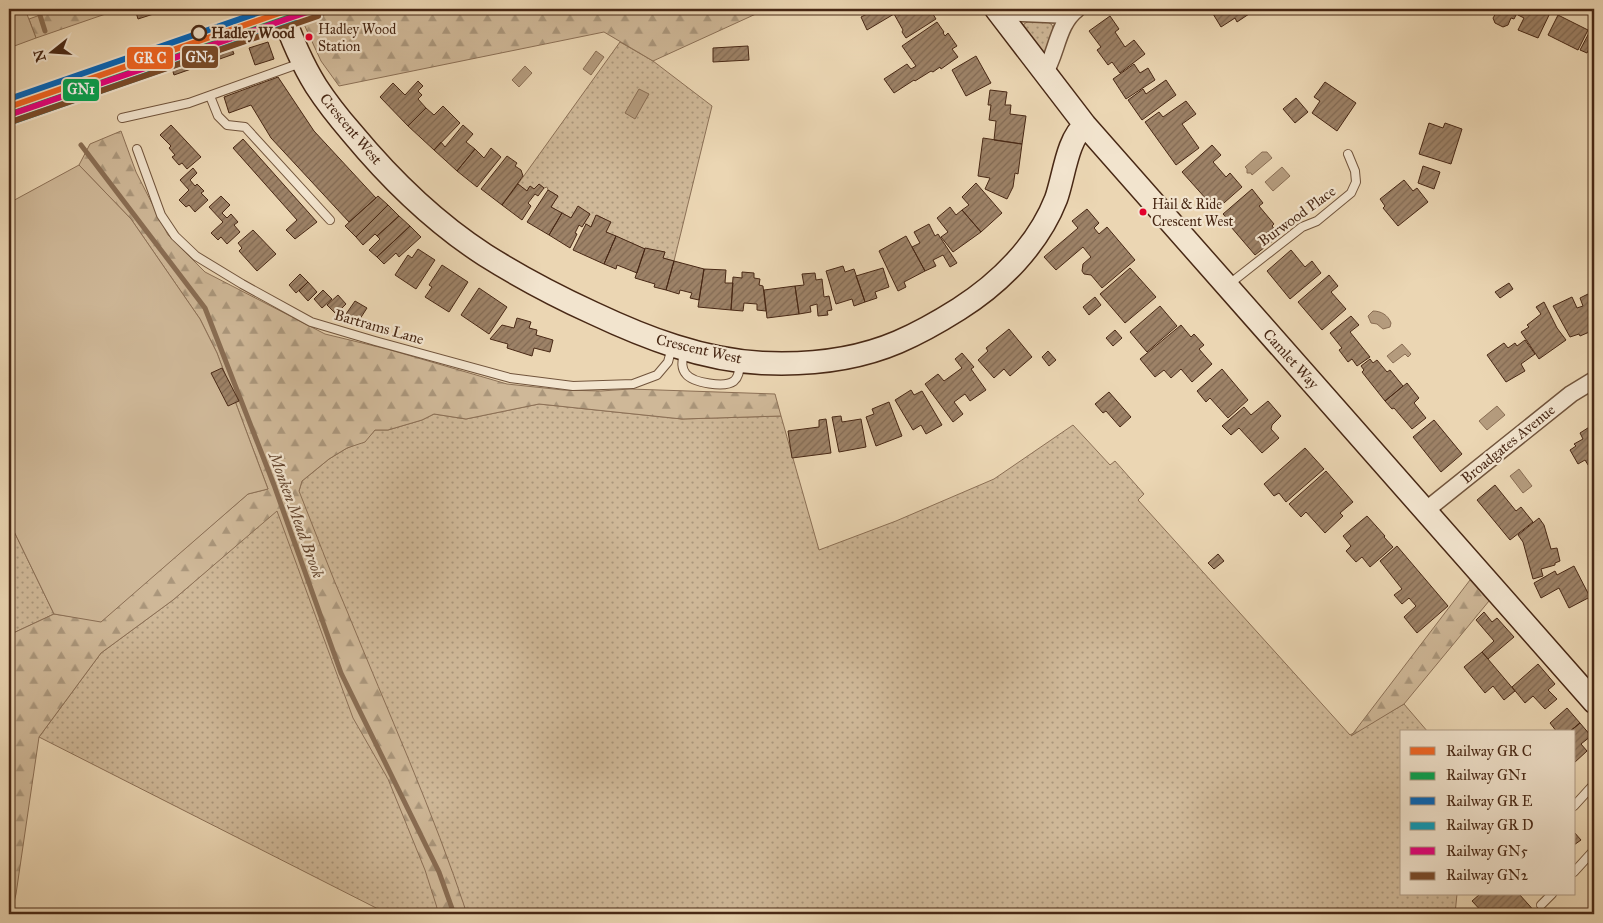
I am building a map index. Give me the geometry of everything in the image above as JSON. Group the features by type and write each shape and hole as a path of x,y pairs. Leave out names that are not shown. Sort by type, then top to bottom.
{"street":[{"name":"Crescent West","path":"280,9 303,62 326,100 364,148 431,216 485,255 536,285 617,324 650,338 679,347 740,360 777,363 817,362 870,351 897,343 926,329 964,305 996,282 1019,258 1046,221 1056,199 1076,134 1085,125"},
{"path":"997,11 1073,12"},
{"name":"Camlet Way","path":"997,11 1085,125 1594,702"},
{"path":"1044,74 1050,66 1064,25 1073,12"},
{"name":"Broadgates Avenue","path":"1425,511 1571,394 1594,380"}],"lane":[{"path":"122,118 189,103 303,62"},
{"path":"210,96 218,116 228,126 246,126 330,220"},
{"name":"Bartrams Lane","path":"137,149 161,215 175,236 196,256 311,322 375,342 510,378 573,386 633,384 657,376 679,347"},
{"name":"Burwood Place","path":"1227,286 1302,227 1317,221 1351,193 1356,182 1356,171 1348,154"},
{"path":"1576,804 1593,789"},
{"path":"1576,870 1594,850"},
{"path":"1541,905 1550,896"}],"green space":[{"path":"9,9 25,9 36,38 9,48"},
{"path":"57,9 120,9 36,38 29,19"},
{"path":"341,9 759,9 758,13 653,61 604,32 339,86 321,61 303,22"},
{"path":"1029,21 1048,22 1052,25 1054,30 1045,53 1042,53 1023,29 1024,24"},
{"path":"620,42 653,61 712,106 674,261 663,258 665,252 645,249 606,232 610,222 597,215 591,227 584,223 590,214 578,207 571,218 551,207 558,196 548,190 547,187 544,188 539,184 534,189 530,186 527,191 518,184"},
{"path":"121,131 136,172 168,235 205,272 325,334 387,349 507,384 563,390 601,391 630,389 775,394 781,416 682,419 539,404 466,419 434,414 422,420 388,430 375,430 365,442 347,448 329,459 302,481 299,491 425,799 467,914 439,914 425,870 388,779 353,718 277,511 173,600 101,653 39,737 16,894 11,914 9,914 9,635 54,614 101,621 248,494 268,489 217,353 200,319 131,219 79,165 90,144"},
{"path":"79,165 131,219 200,319 217,353 268,489 248,494 101,622 54,614 9,521 9,203"},
{"path":"539,404 682,419 781,416 819,550 896,521 994,479 1073,425 1110,465 1115,461 1144,494 1138,500 1350,735 1404,704 1426,730 1400,730 1400,896 1457,896 1455,914 388,914 39,737 101,653 173,600 299,491 302,481 329,459 347,448 365,441 375,430 388,430 422,420 434,414 466,419"},
{"path":"9,521 54,614 9,635"},
{"path":"1470,580 1489,601 1404,704 1351,736"}],"shaded area":[{"path":"596,51 604,57 591,75 583,69"},
{"path":"525,66 532,73 519,87 512,80"},
{"path":"639,89 649,94 635,119 625,113"},
{"path":"1262,152 1267,152 1272,158 1252,175 1247,173 1245,167"},
{"path":"1282,167 1290,176 1273,191 1265,182"},
{"path":"1373,311 1386,316 1390,320 1390,327 1383,329 1377,324 1371,323 1368,316"},
{"path":"1402,344 1411,354 1408,357 1405,354 1393,363 1387,356"},
{"path":"1497,406 1505,415 1487,430 1479,421"},
{"path":"1519,469 1532,486 1523,493 1510,476"}],"building":[{"path":"135,9 169,9 138,19"},
{"path":"877,9 934,9 931,11 936,19 906,38 894,14 867,30 861,17"},
{"path":"1210,9 1246,9 1249,14 1237,22 1235,18 1221,27"},
{"path":"1488,9 1519,9 1514,19 1511,18 1508,25 1503,27 1495,23 1493,18 1496,13"},
{"path":"1521,9 1541,9 1550,13 1538,38 1518,30 1524,18 1518,15"},
{"path":"1558,15 1588,30 1578,50 1548,35"},
{"path":"1110,16 1119,29 1115,32 1125,47 1134,40 1145,54 1120,73 1112,62 1108,65 1097,50 1101,47 1089,31"},
{"path":"937,22 945,36 948,33 957,46 952,49 958,57 941,69 940,67 933,72 931,71 894,93 884,79 907,64 911,69 916,66 902,46"},
{"path":"1589,33 1594,36 1594,39 1587,53 1580,50"},
{"path":"229,41 234,54 174,75 170,62"},
{"path":"268,42 274,59 255,65 249,48"},
{"path":"748,46 749,60 713,62 713,48"},
{"path":"976,56 991,83 966,96 952,70"},
{"path":"1134,64 1140,73 1148,68 1155,80 1126,99 1113,79"},
{"path":"278,77 314,131 376,198 349,222 271,138 251,105 229,113 224,97"},
{"path":"1166,80 1176,95 1142,120 1128,100 1143,89 1146,94"},
{"path":"418,81 423,86 418,91 422,95 418,99 426,108 408,126 380,97 393,83 405,95"},
{"path":"1325,82 1356,103 1337,131 1312,113 1320,101 1314,97"},
{"path":"990,90 1007,92 1005,105 1011,105 1010,114 1026,116 1022,144 994,140 996,121 989,120"},
{"path":"1296,98 1308,112 1295,123 1283,109"},
{"path":"1186,101 1196,114 1182,124 1199,148 1176,165 1145,122 1159,112 1163,117"},
{"path":"443,106 460,123 434,150 408,126 426,108 434,115"},
{"path":"1429,123 1443,128 1445,123 1462,129 1451,164 1419,154"},
{"path":"171,125 201,157 187,169 182,163 179,165 172,157 175,155 169,148 171,146 160,135"},
{"path":"463,125 473,134 466,142 475,149 457,171 434,150 441,142 445,147"},
{"path":"983,138 1022,144 1018,174 1015,173 1013,187 1007,199 985,189 990,178 978,176"},
{"path":"243,139 317,222 295,239 286,230 297,220 233,148"},
{"path":"1212,145 1221,155 1213,162 1226,177 1230,173 1242,187 1216,210 1182,172"},
{"path":"491,148 501,157 477,187 457,171 475,149 484,158"},
{"path":"507,156 517,163 515,166 521,170 523,176 502,205 481,189"},
{"path":"1423,166 1440,172 1434,189 1418,183"},
{"path":"193,168 197,173 190,180 195,186 197,184 204,191 201,193 208,200 195,212 189,205 186,207 179,200 189,190 180,180"},
{"path":"1404,180 1413,191 1417,188 1428,202 1398,226 1383,208 1385,206 1380,199"},
{"path":"976,183 1002,213 981,232 962,210 969,205 962,197"},
{"path":"518,184 527,191 530,186 534,189 539,184 544,188 538,196 535,194 528,203 531,206 522,220 502,205"},
{"path":"1252,189 1263,203 1259,206 1274,224 1272,226 1280,235 1255,255 1231,227 1233,225 1223,214"},
{"path":"548,190 558,196 551,207 562,213 549,235 527,222"},
{"path":"221,196 230,205 222,213 227,218 231,214 238,222 234,225 240,232 227,244 221,237 218,240 211,233 223,222 209,207"},
{"path":"378,196 388,205 356,237 345,226"},
{"path":"388,205 399,216 377,236 375,234 363,245 356,237"},
{"path":"578,206 590,214 582,227 579,225 570,248 549,235 562,213 571,218"},
{"path":"950,207 956,215 962,210 981,232 953,252 941,237 948,232 937,218"},
{"path":"1087,209 1099,223 1094,228 1099,234 1107,227 1135,260 1102,288 1091,275 1084,274 1082,271 1083,264 1091,257 1083,247 1056,270 1044,257 1078,228 1072,221"},
{"path":"596,215 611,222 606,232 616,236 604,264 573,250 586,224 591,227"},
{"path":"399,216 410,226 377,257 369,250 380,239 377,236"},
{"path":"929,224 935,236 938,234 957,263 950,267 943,255 933,260 936,266 925,271 912,247 920,243 914,232"},
{"path":"410,226 421,237 399,257 396,253 384,264 377,257"},
{"path":"253,230 276,254 257,271 239,251 242,248 238,243"},
{"path":"616,236 645,249 637,273 617,265 616,269 604,264"},
{"path":"906,236 925,271 904,282 906,287 898,291 879,251"},
{"path":"645,248 665,252 663,258 674,261 666,290 654,287 655,284 635,278"},
{"path":"418,249 435,260 416,289 395,275 408,255 412,258"},
{"path":"1291,250 1305,267 1312,261 1321,273 1290,299 1267,271"},
{"path":"674,261 704,269 699,300 690,298 692,293 680,290 679,294 666,290"},
{"path":"442,265 468,282 449,312 425,297 432,287 429,285"},
{"path":"843,266 845,272 854,269 865,302 854,306 852,299 836,304 826,271"},
{"path":"883,268 889,287 875,292 877,298 865,302 856,276"},
{"path":"1130,268 1156,297 1125,323 1100,294"},
{"path":"704,269 726,270 725,283 733,283 731,310 698,307"},
{"path":"742,272 754,273 754,278 760,279 759,285 763,286 766,311 757,310 757,304 744,303 743,311 731,310 733,277 742,278"},
{"path":"815,273 816,280 822,279 824,297 829,296 832,310 827,311 828,315 818,316 817,304 810,306 811,312 799,314 795,286 804,285 802,274"},
{"path":"300,274 308,282 296,293 289,285"},
{"path":"1329,275 1338,286 1331,292 1346,309 1322,330 1298,302"},
{"path":"308,282 317,292 308,301 299,291"},
{"path":"1509,283 1513,289 1500,298 1495,292"},
{"path":"795,286 799,314 767,318 764,290"},
{"path":"479,288 507,307 489,334 461,315"},
{"path":"323,290 332,299 322,308 314,299"},
{"path":"1590,293 1594,303 1594,330 1580,336 1579,334 1570,337 1553,306 1572,297 1577,308 1583,306 1580,298"},
{"path":"338,295 346,304 336,314 327,305"},
{"path":"1095,297 1101,305 1089,315 1083,307"},
{"path":"355,301 367,308 358,322 346,314"},
{"path":"1544,302 1557,328 1566,340 1539,359 1521,332 1529,327 1527,325 1541,314 1536,307"},
{"path":"1160,306 1177,326 1147,352 1130,332"},
{"path":"1351,316 1359,325 1350,332 1370,357 1357,366 1352,359 1348,362 1339,350 1342,348 1330,333"},
{"path":"517,318 531,322 529,328 537,330 536,335 553,340 550,352 534,348 532,356 507,348 508,344 490,339 502,325 514,328"},
{"path":"1181,325 1191,337 1194,334 1204,345 1199,349 1212,364 1192,382 1181,369 1171,378 1164,370 1155,377 1140,359"},
{"path":"1009,329 1032,357 1010,376 1004,369 994,378 978,360 988,351 986,348"},
{"path":"1115,330 1122,338 1113,346 1106,338"},
{"path":"1525,340 1535,354 1521,364 1525,371 1506,382 1487,355 1504,343 1508,348 1515,343 1517,346"},
{"path":"1048,351 1056,360 1049,366 1042,357"},
{"path":"962,353 974,367 971,369 986,390 970,401 965,394 954,402 963,414 953,422 925,384 938,374 944,381 962,368 955,359"},
{"path":"1370,359 1373,363 1377,360 1387,372 1390,370 1403,386 1385,401 1362,372 1364,370 1361,366"},
{"path":"222,368 239,401 228,406 211,373"},
{"path":"1222,369 1248,400 1228,418 1210,398 1206,402 1197,391"},
{"path":"1407,383 1419,398 1414,403 1426,418 1412,429 1394,408 1392,409 1385,401"},
{"path":"911,390 914,395 922,391 942,425 926,434 921,425 913,430 895,400"},
{"path":"1109,392 1131,417 1120,427 1106,411 1103,413 1095,404"},
{"path":"1268,401 1281,416 1272,425 1271,429 1279,438 1262,453 1239,428 1231,435 1222,426 1244,407 1251,415"},
{"path":"889,402 902,436 876,446 866,417 874,414 872,409"},
{"path":"841,416 842,422 861,419 866,447 839,452 832,417"},
{"path":"826,419 831,453 792,458 788,431 819,427 819,420"},
{"path":"1434,420 1462,454 1441,472 1413,437"},
{"path":"1594,424 1594,465 1590,468 1585,460 1578,464 1570,450 1576,446 1574,444 1583,439 1580,433"},
{"path":"1305,448 1324,469 1286,502 1279,493 1274,496 1264,484"},
{"path":"1326,471 1353,502 1340,513 1343,516 1325,533 1306,512 1301,517 1289,504"},
{"path":"1495,485 1516,511 1521,507 1533,522 1510,540 1477,500"},
{"path":"1367,516 1393,547 1370,567 1362,557 1356,562 1346,551 1351,546 1343,536"},
{"path":"1539,518 1544,525 1551,549 1557,548 1560,561 1555,563 1555,565 1541,569 1543,576 1533,579 1523,542 1518,535"},
{"path":"1397,546 1448,606 1417,633 1404,617 1416,606 1409,598 1402,604 1394,595 1402,589 1380,561"},
{"path":"1218,554 1224,561 1214,569 1208,563"},
{"path":"1574,566 1590,597 1569,608 1559,588 1541,598 1534,583 1555,571 1557,575"},
{"path":"1484,612 1492,622 1497,618 1514,637 1488,659 1482,652 1494,641 1476,620"},
{"path":"1482,652 1515,691 1504,700 1493,686 1485,693 1464,667"},
{"path":"1538,664 1555,684 1548,690 1557,699 1545,709 1533,696 1525,703 1512,687"},
{"path":"1567,708 1580,723 1571,730 1555,730 1550,723"},
{"path":"1580,723 1591,736 1581,744 1587,751 1576,761 1576,730 1571,730"},
{"path":"1576,834 1581,840 1576,844"},
{"path":"1478,896 1521,896 1537,914 1492,914 1488,910 1484,914 1472,901"}],"waterway":[{"name":"Monken Mead Brook","path":"38,9 45,31"},
{"name":"Monken Mead Brook","path":"81,145 205,308 274,485 341,673 439,872 454,914"}],"transit line":[{"path":"9,99 269,9"},
{"path":"9,107 291,9"},
{"path":"14,121 296,23"}],"rail line":[{"name":"GN5","path":"9,115 316,9"},
{"name":"GN1","path":"11,114 293,16"},
{"name":"GN2","path":"11,122 318,16"}],"place":[{"name":"Hadley Wood","path":"199,33"},
{"name":"Hadley Wood Station","path":"309,37"},
{"name":"Hail & Ride Crescent West","path":"1143,212"}]}
